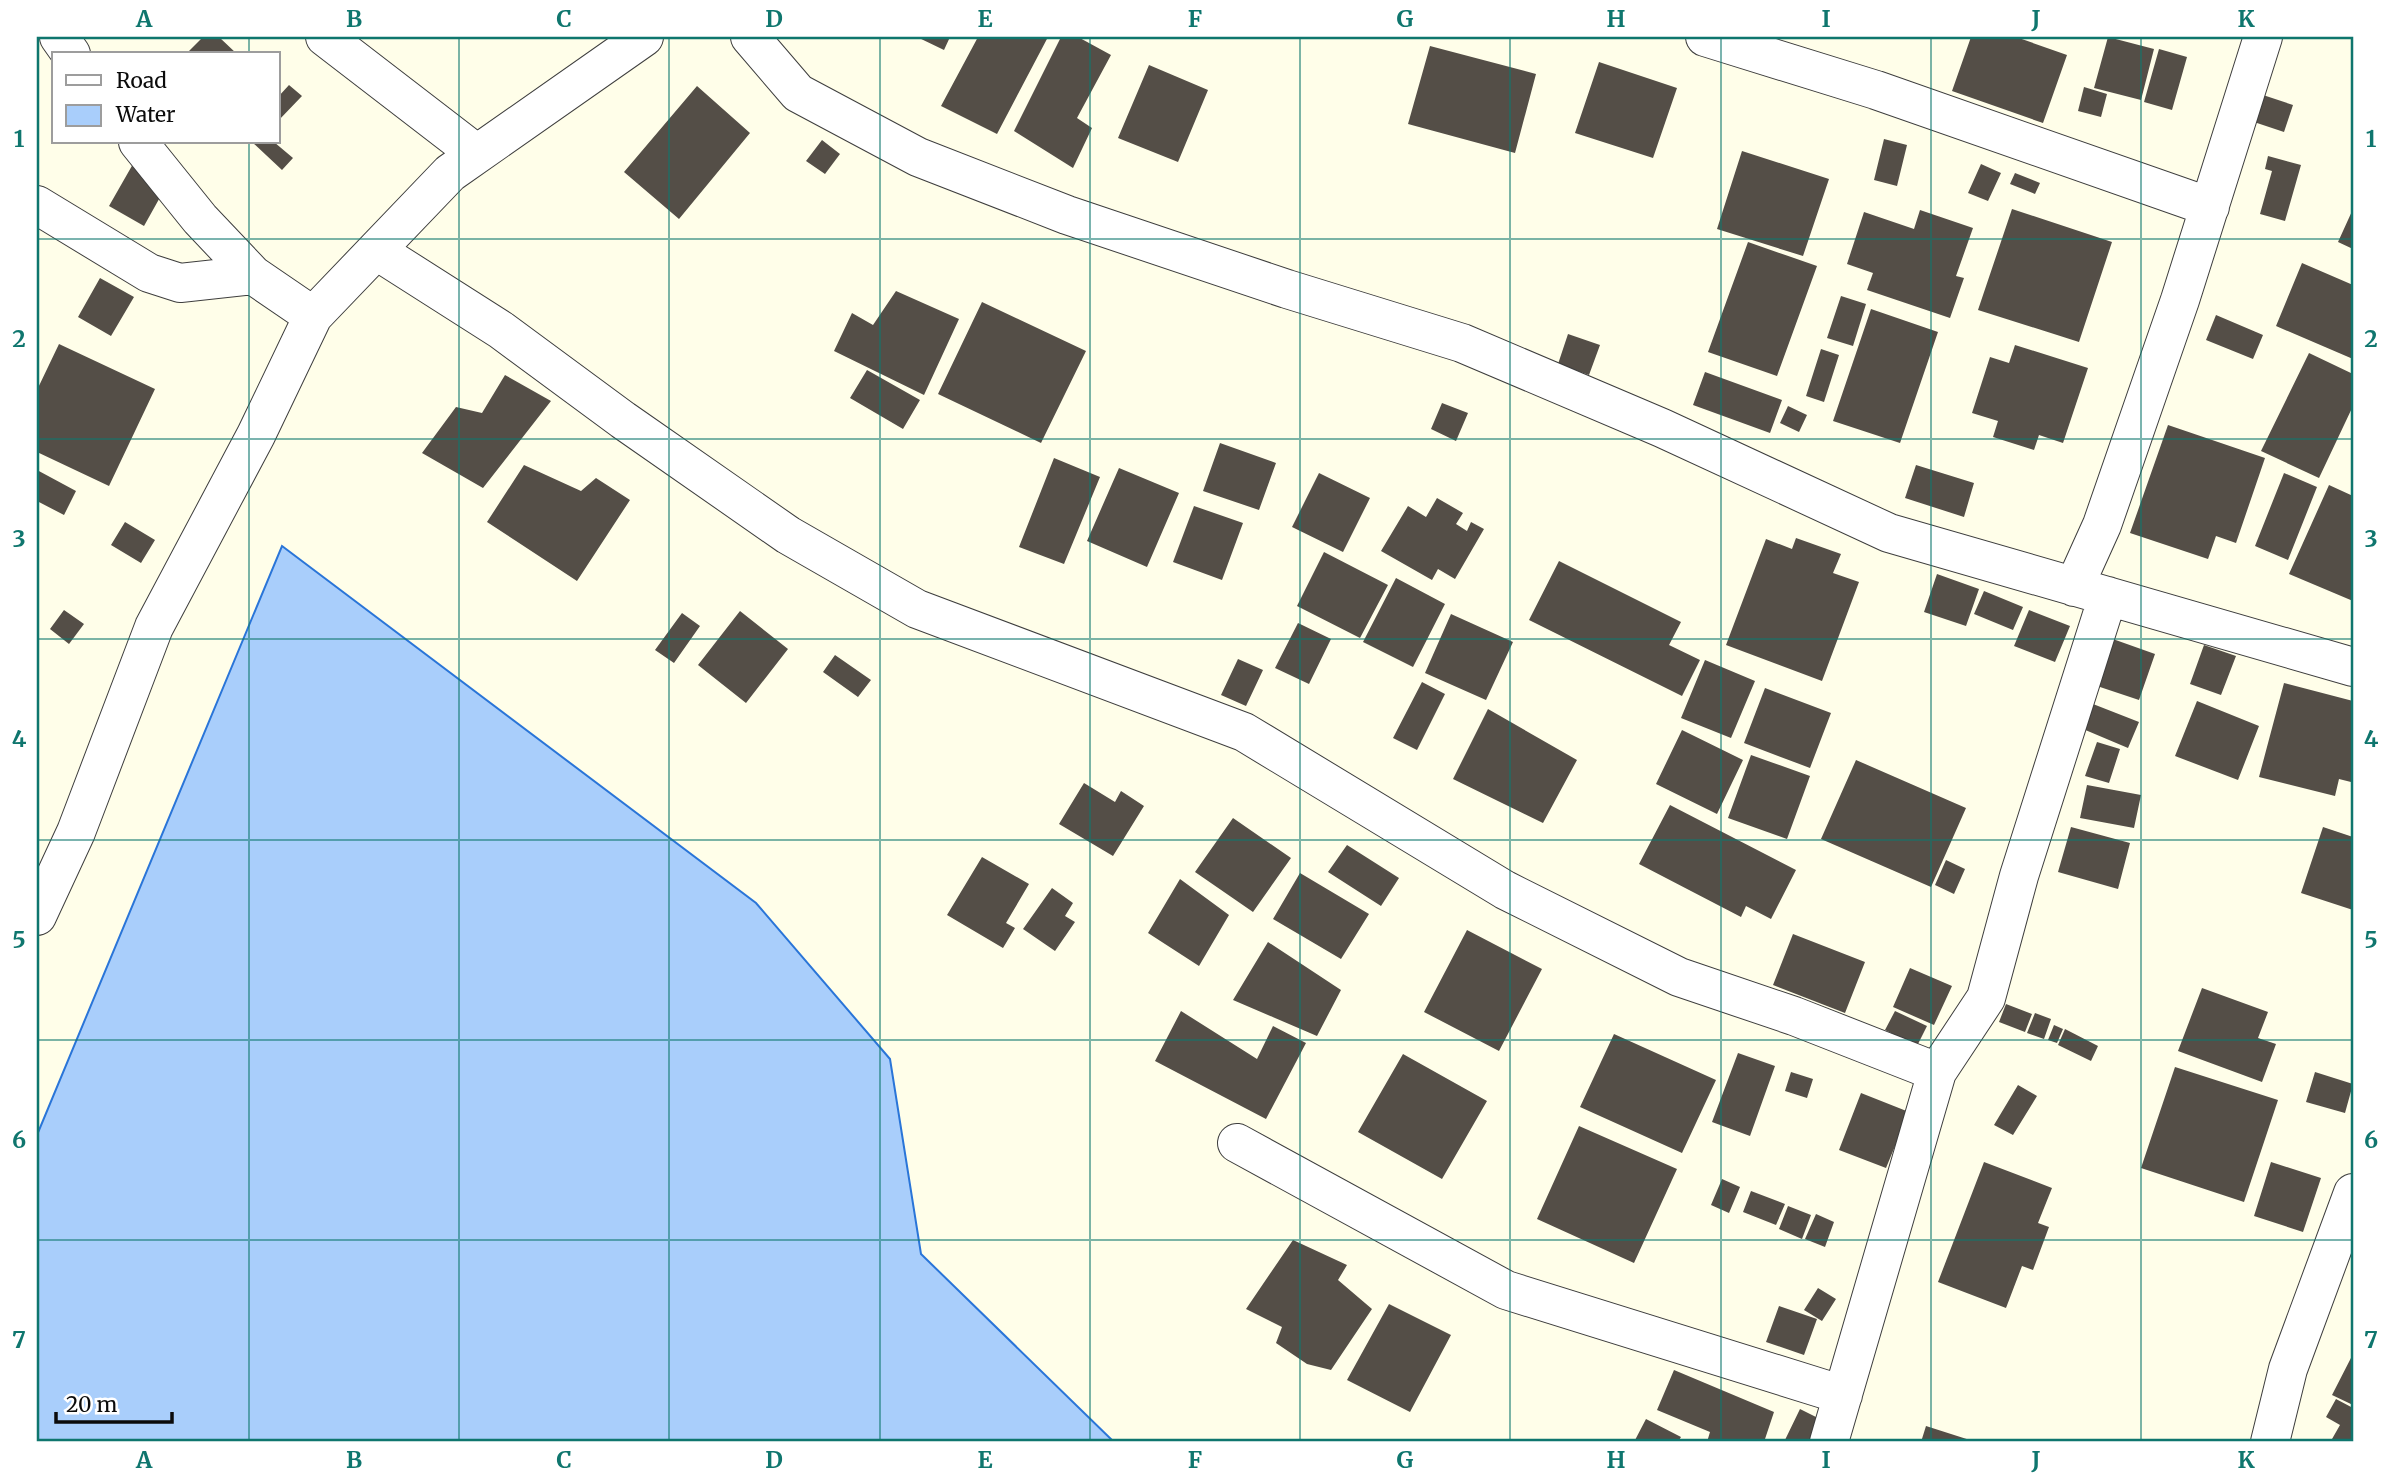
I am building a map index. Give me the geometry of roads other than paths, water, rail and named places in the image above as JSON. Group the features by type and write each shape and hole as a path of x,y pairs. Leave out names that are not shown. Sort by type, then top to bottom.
{"street":[{"path":"59,37 70,52"},
{"path":"325,37 477,153"},
{"path":"37,916 76,832 154,627 256,435 313,316 450,173 644,37"},
{"path":"750,37 798,93 918,157 1158,246 1462,343 1662,428 1889,533 2353,667"},
{"path":"1704,37 1876,90 2210,207"},
{"path":"1829,1442 1937,1072 1986,998 2091,591 2102,525 2210,207 2263,37"},
{"path":"140,144 200,219 253,275 313,316"},
{"path":"37,205 149,273 180,283 253,275"},
{"path":"377,251 501,330 788,535 917,609 1244,732 1505,890 1679,977 1794,1016 1937,1072"},
{"path":"1237,1143 1506,1290 1843,1395"},
{"path":"2270,1442 2288,1369 2353,1193"}],"water":[{"path":"282,546 756,903 890,1059 921,1254 1114,1442 37,1442 37,1135"}]}
